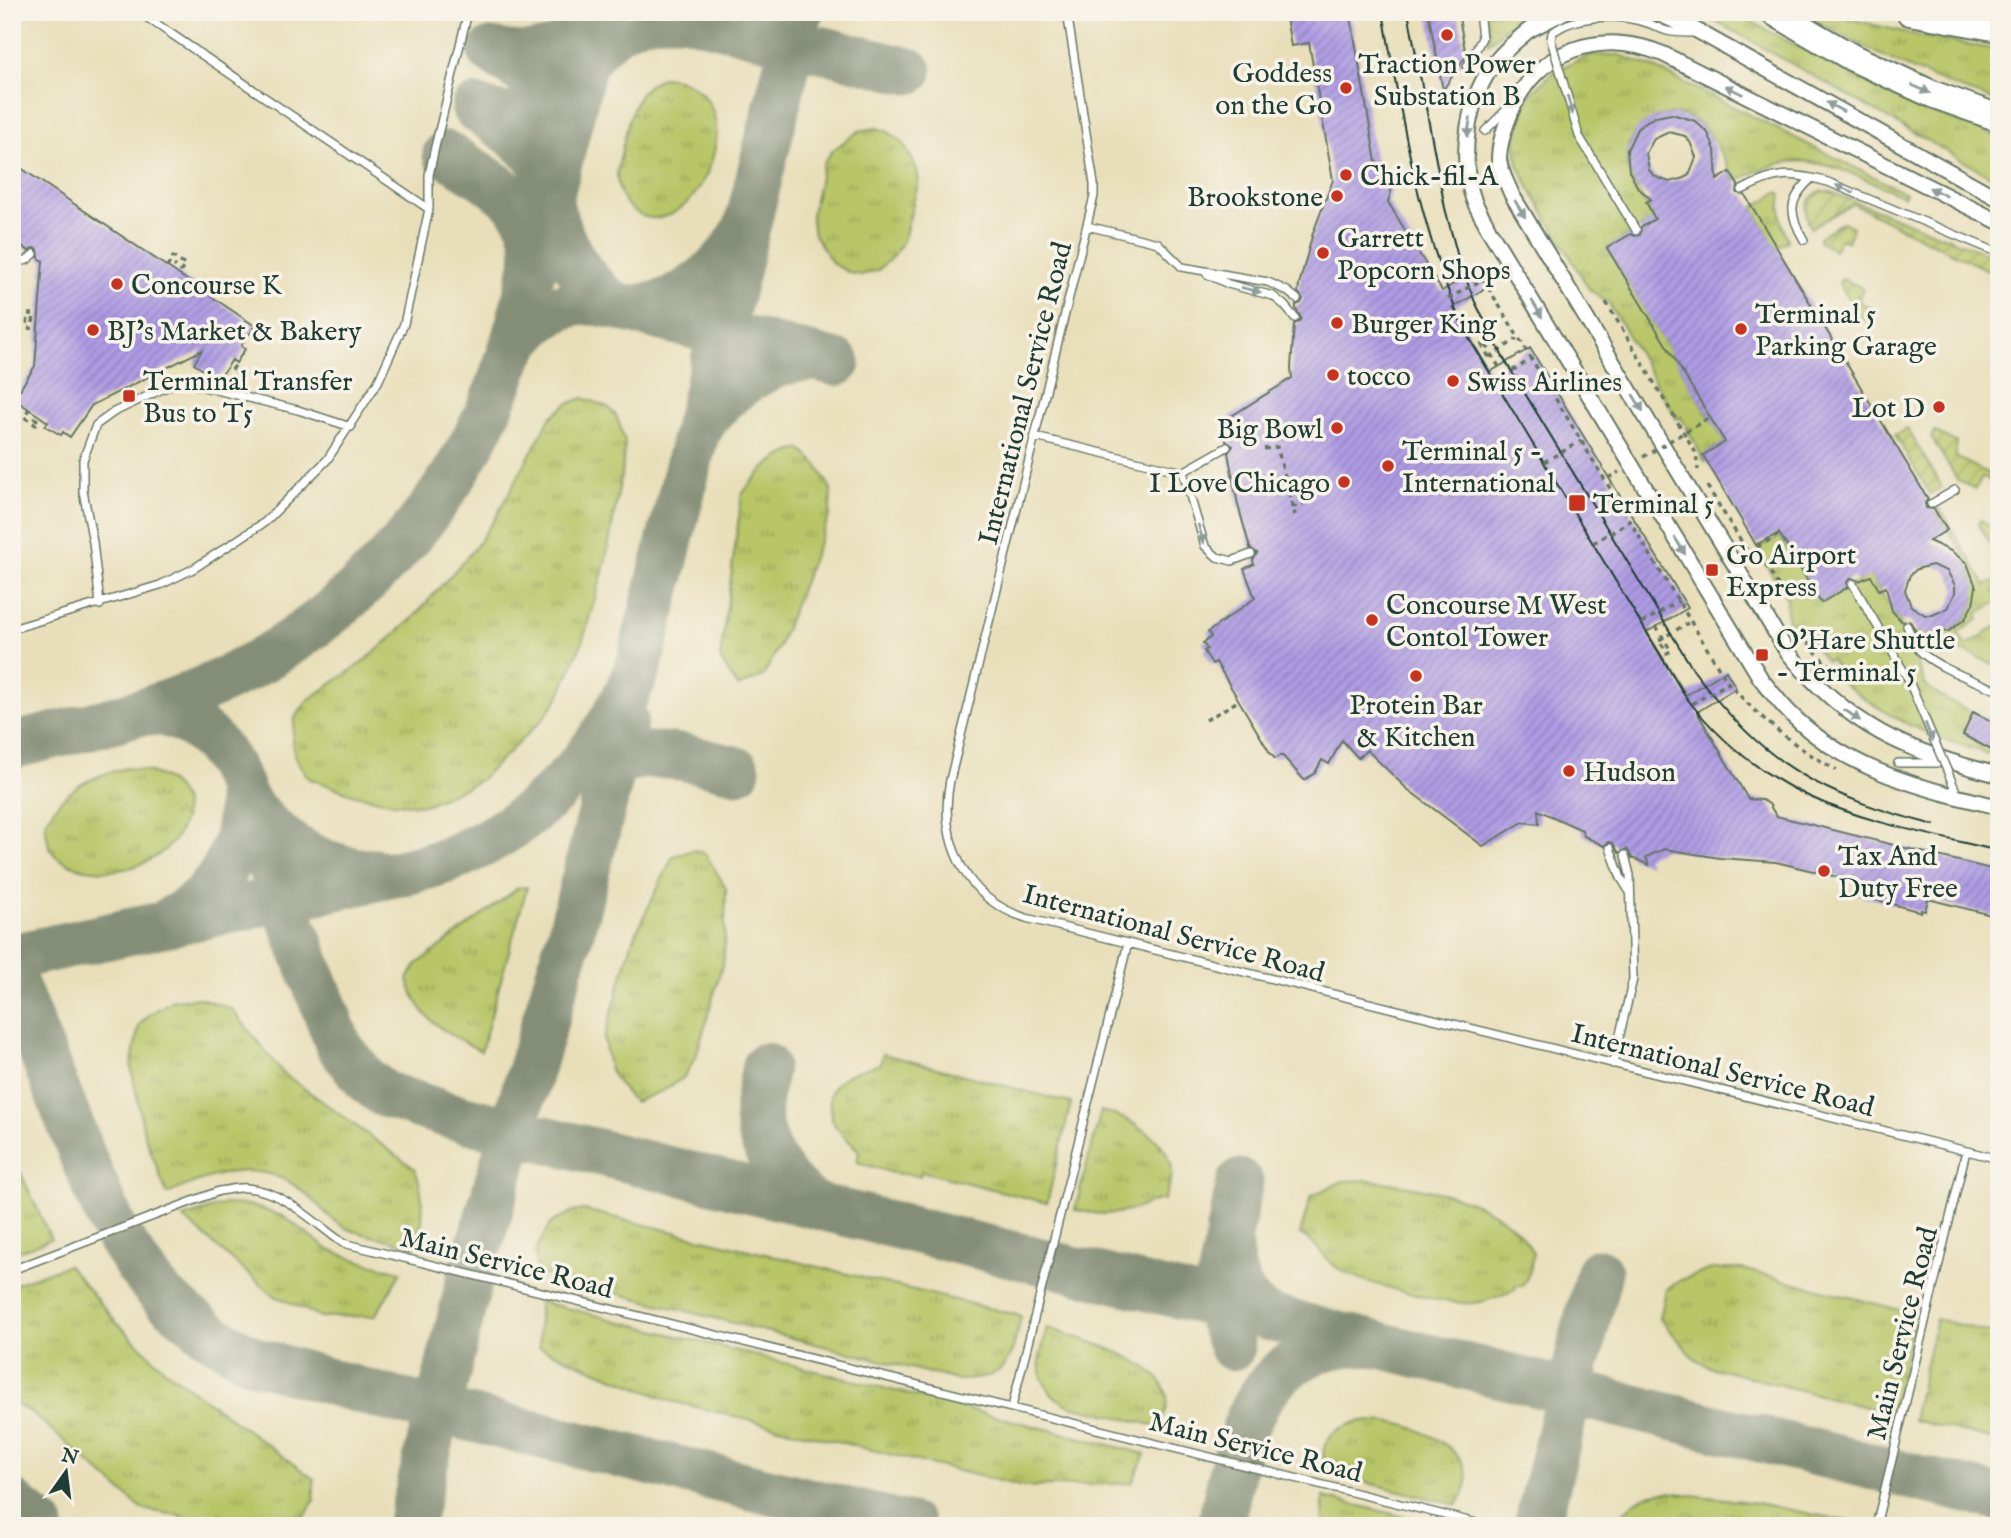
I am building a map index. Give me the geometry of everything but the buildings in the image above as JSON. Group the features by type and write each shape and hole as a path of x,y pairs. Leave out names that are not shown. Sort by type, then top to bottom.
{"highway":[{"path":"1774,12 1853,58 1932,94 1999,118"},
{"path":"1910,12 1999,28"}],"street":[{"path":"1564,12 1529,30 1496,61 1483,81 1474,103 1469,127 1469,175 1474,200 1489,230 1761,679 1792,716 1866,767 1913,785 1999,807"},
{"path":"1654,12 1702,33 1999,199"},
{"path":"1999,222 1644,46 1605,42 1564,53 1549,62 1517,99 1502,135 1499,159 1512,195 1778,639 1822,692 1850,715 1883,735 1952,763 1999,775"}],"lane":[{"path":"139,12 429,209"},
{"path":"12,629 100,605 160,585 193,569 265,522 327,460 379,382 404,324 429,209 429,175 468,12"},
{"name":"International Service Road","path":"1067,12 1094,184 1087,226 950,780 946,803 950,839 955,856 971,879 995,903 1012,914 1999,1159"},
{"path":"1466,67 1482,38 1479,12"},
{"path":"1636,230 1579,136 1551,40 1552,33 1580,21 1603,17 1637,20 1669,32 1702,33"},
{"path":"1485,131 1517,99"},
{"path":"1742,190 1772,176 1812,178 1828,182 1999,253"},
{"path":"1804,240 1795,225 1792,209 1798,190 1812,178"},
{"path":"1087,226 1158,243 1182,267 1268,282 1297,299"},
{"path":"12,264 27,260 34,254"},
{"path":"1200,271 1227,284 1273,296 1294,318"},
{"path":"100,605 93,542 83,491 83,460 96,425 114,412 179,381 298,410 351,427"},
{"path":"1035,437 1182,472 1227,447"},
{"path":"1182,472 1205,546 1217,557 1232,561 1251,554"},
{"path":"1931,504 1955,490"},
{"path":"1853,584 1907,677 1958,797"},
{"path":"1907,626 1917,648 1937,663 1999,691"},
{"path":"1898,764 1952,763"},
{"path":"1610,848 1629,892"},
{"path":"1612,1064 1633,979 1630,875 1625,855"},
{"path":"1012,1407 1128,943"},
{"name":"Main Service Road","path":"1876,1526 1966,1151"},
{"name":"Main Service Road","path":"12,1270 219,1191 244,1187 269,1192 285,1200 343,1243 1489,1526"}],"path":[{"path":"167,267 173,257 185,265 181,271 174,265"},
{"path":"1448,299 1483,279"},
{"path":"1606,302 1696,453 1696,468 1748,552 1762,558 1786,599"},
{"path":"33,323 34,314 28,314 27,328 37,329"},
{"path":"1499,367 1485,343 1482,345 1489,357 1517,339"},
{"path":"1495,381 1532,359"},
{"path":"221,376 232,381 239,370 234,367 229,375"},
{"path":"29,409 24,417 36,425 39,421 31,416"},
{"path":"1641,458 1710,417"},
{"path":"1544,461 1581,441"},
{"path":"1264,449 1277,447 1295,515"},
{"path":"1608,478 1619,472"},
{"path":"1293,507 1303,505"},
{"path":"1593,543 1630,521"},
{"path":"1748,552 1780,534"},
{"path":"1642,623 1679,601"},
{"path":"1656,626 1671,650 1667,653 1660,640 1688,623"},
{"path":"1801,639 1803,637 1828,666 1833,662"},
{"path":"1692,704 1728,683"},
{"path":"1206,720 1238,701"}],"green space":[{"path":"1486,12 1524,12 1488,44"},
{"path":"1700,12 1737,12 1861,80 1937,114 1999,137 1999,181"},
{"path":"1798,12 1833,12 1854,20 1920,36 1999,50 1999,102 1896,62"},
{"path":"1589,55 1620,55 1657,69 1906,193 1904,196 1832,167 1802,161 1774,165 1736,181 1716,144 1701,125 1677,115 1652,119 1634,135 1628,147 1628,168 1655,219 1608,248 1725,442 1704,455 1711,459 1705,462 1681,417 1677,419 1607,300 1589,289 1518,164 1515,140 1520,111 1534,90 1556,70"},
{"path":"666,77 696,89 712,110 716,137 710,166 696,192 677,211 656,218 633,210 625,202 619,188 617,172 626,130 636,102 653,82"},
{"path":"876,128 887,131 902,142 916,166 919,180 904,239 895,254 878,270 862,275 850,273 833,264 814,235 811,217 823,164 833,150 859,131"},
{"path":"1821,191 1831,192 1999,258 1999,276 1853,204 1811,228 1806,211 1808,202"},
{"path":"1778,192 1782,194 1780,209 1788,241 1776,248 1753,208"},
{"path":"1843,222 1853,227 1848,242 1841,239 1834,250 1820,242 1819,237"},
{"path":"1842,279 1863,288 1858,301 1876,311 1871,322 1860,318 1839,283"},
{"path":"583,398 608,407 617,417 625,442 605,564 582,643 559,697 543,719 478,782 425,805 394,803 355,795 308,778 295,757 292,742 295,718 308,700 366,660 413,618 474,549 496,517 550,418 567,404"},
{"path":"1907,428 1942,487 1930,494 1895,435"},
{"path":"1934,431 1956,442 1956,457 1999,479 1999,485 1983,477 1975,489 1958,481 1931,437"},
{"path":"801,449 817,465 831,489 830,514 778,648 763,676 738,687 720,659 742,494 775,460"},
{"path":"1940,509 1986,586 1999,579 1994,592 1999,595 1999,601 1977,614 1979,619 1958,633 1966,646 1999,625 1999,667 1964,651 1943,658 1919,638 1917,632 1939,633 1959,624 1970,611 1975,597 1969,568 1936,512"},
{"path":"1980,520 1999,530 1999,559 1979,525"},
{"path":"1780,536 1821,603 1870,575 1898,619 1926,686 1943,698 1999,726 1999,757 1909,725 1870,702 1830,672 1835,665 1829,659 1826,661 1802,632 1797,635 1788,620 1788,600 1760,555 1762,554 1758,548"},
{"path":"127,768 158,775 177,789 184,806 182,826 170,844 151,859 125,869 94,870 70,865 54,855 45,823 60,801 90,780"},
{"path":"693,850 705,853 726,888 724,958 696,1057 683,1078 660,1092 634,1102 609,1068 604,1039 633,939 673,856"},
{"path":"527,887 481,1051 435,1024 419,1005 408,979 416,965 518,888"},
{"path":"200,998 232,1009 283,1073 415,1169 422,1208 421,1228 415,1247 348,1229 336,1222 307,1195 273,1175 238,1172 221,1175 167,1194 144,1133 131,1067 139,1025 149,1015 173,1000"},
{"path":"883,1054 1071,1103 1047,1203 921,1171 920,1176 893,1173 857,1162 859,1151 832,1120 830,1096 833,1088 846,1076 880,1064"},
{"path":"1101,1111 1147,1132 1165,1150 1172,1173 1164,1200 1156,1200 1117,1213 1075,1210"},
{"path":"12,1154 51,1239 12,1254"},
{"path":"1370,1180 1439,1192 1484,1208 1504,1219 1520,1234 1533,1253 1530,1271 1523,1286 1516,1286 1515,1290 1485,1301 1462,1303 1405,1292 1366,1281 1339,1269 1300,1234 1311,1196 1343,1181"},
{"path":"225,1204 248,1205 283,1216 329,1250 401,1272 375,1316 321,1317 273,1295 183,1218"},
{"path":"584,1210 1021,1316 1014,1345 1010,1356 997,1372 974,1379 957,1380 537,1273 535,1251 551,1223 571,1212"},
{"path":"68,1265 114,1320 165,1370 314,1479 314,1500 305,1517 231,1525 142,1509 31,1412 12,1403 12,1285"},
{"path":"1712,1269 1742,1269 1915,1314 1893,1414 1710,1367 1694,1358 1660,1319 1666,1289 1681,1280"},
{"path":"539,1301 1145,1454 1132,1483 1024,1487 671,1401 539,1347"},
{"path":"1936,1319 1999,1335 1999,1441 1913,1420"},
{"path":"1047,1328 1122,1354 1156,1376 1165,1390 1167,1406 1158,1426 1070,1406 1052,1395 1042,1379 1039,1361"},
{"path":"1359,1421 1407,1426 1426,1433 1449,1448 1465,1468 1467,1479 1464,1492 1456,1505 1324,1472 1324,1451 1328,1438 1340,1429"},
{"path":"1668,1492 1757,1503 1866,1525 1617,1526 1625,1511 1637,1501 1651,1494"},
{"path":"1323,1497 1442,1526 1324,1526"}],"taxiway":[{"path":"563,130 560,116 547,92 526,74 491,51 537,54 564,46 586,26 595,12"},
{"path":"12,746 153,708 234,675 277,651 318,623 391,557 423,519 476,436 497,391 513,345 596,12"},
{"path":"616,306 592,286 566,248 538,159 517,137 475,108 502,115 540,110 563,95 574,83 592,53 616,30 642,18 683,15 676,12"},
{"path":"12,957 439,863 479,846 510,828 538,807 587,757 625,698 639,665 800,12"},
{"path":"683,15 909,71"},
{"path":"446,154 494,184 520,209 529,224 534,241 534,261"},
{"path":"626,309 659,304 684,293 708,276 728,256 743,233"},
{"path":"511,354 542,318 563,307 590,302 616,306 837,363"},
{"path":"698,431 713,409 746,381 786,362 814,358"},
{"path":"135,713 168,715 189,723 215,745 231,768 243,793 339,1046 366,1080 384,1094 448,1115 1999,1498"},
{"path":"410,1526 471,1274 572,928 625,720"},
{"path":"591,775 627,758 645,755 680,757 737,770"},
{"path":"170,920 202,898 225,868 238,833 240,795"},
{"path":"252,809 291,845 306,854 338,867 374,872"},
{"path":"12,977 115,1231 140,1269 164,1298 212,1336 254,1360 383,1397 911,1526"},
{"path":"765,1066 758,1104 761,1134 781,1174 814,1205"},
{"path":"1232,1347 1221,1319 1218,1289 1240,1182"},
{"path":"1229,1230 1233,1271 1244,1296 1253,1307 1277,1320"},
{"path":"1537,1526 1599,1272"},
{"path":"1220,1526 1237,1452 1255,1407 1268,1387 1285,1369 1307,1355 1332,1346 1359,1343"},
{"path":"12,1503 41,1526"}],"tram line":[{"path":"1383,12 1405,134 1423,213 1448,291 1464,330 1685,696 1718,734 1752,763 1788,786 1826,804 1866,818 1999,851"},
{"path":"1408,12 1445,208 1459,261 1475,302 1504,359 1694,671 1745,731 1798,772 1859,802 1934,825"}],"place":[{"name":"Traction Power Substation B","path":"1447,35"},
{"name":"Goddess on the Go","path":"1346,88"},
{"name":"Chick-fil-A","path":"1346,175"},
{"name":"Brookstone","path":"1337,196"},
{"name":"Garrett Popcorn Shops","path":"1323,253"},
{"name":"Concourse K","path":"117,284"},
{"name":"Burger King","path":"1337,323"},
{"name":"Terminal 5 Parking Garage","path":"1741,329"},
{"name":"BJ's Market & Bakery","path":"93,330"},
{"name":"tocco","path":"1333,375"},
{"name":"Swiss Airlines","path":"1453,381"},
{"name":"Terminal Transfer Bus to T5","path":"129,396"},
{"name":"Lot D","path":"1939,407"},
{"name":"Big Bowl","path":"1337,428"},
{"name":"Terminal 5 - International","path":"1388,466"},
{"name":"I Love Chicago","path":"1344,482"},
{"name":"Terminal 5","path":"1577,503"},
{"name":"Go Airport Express","path":"1712,570"},
{"name":"Concourse M West Contol Tower","path":"1372,620"},
{"name":"O'Hare Shuttle - Terminal 5","path":"1762,655"},
{"name":"Protein Bar & Kitchen","path":"1416,676"},
{"name":"Hudson","path":"1569,771"},
{"name":"Tax And Duty Free","path":"1824,871"}]}
